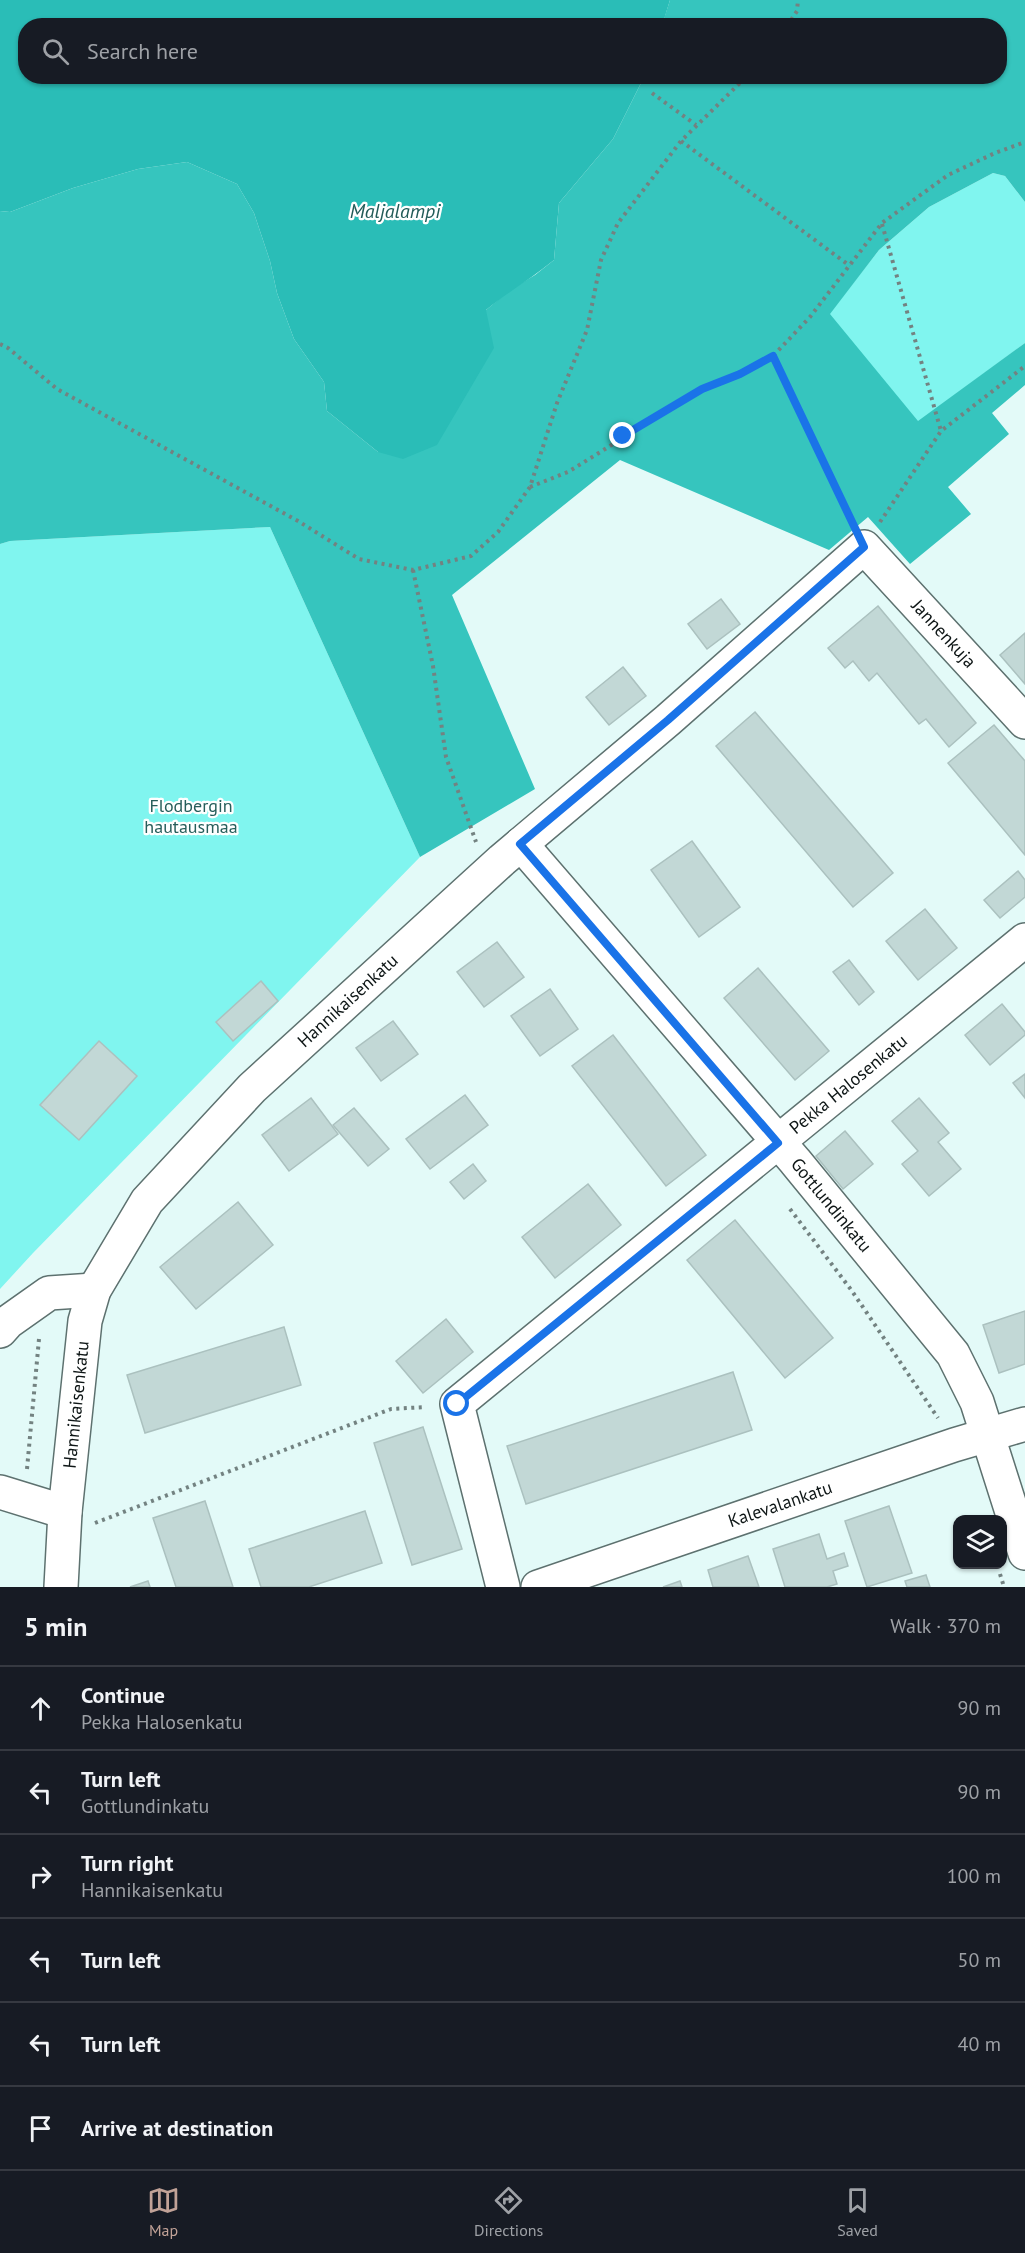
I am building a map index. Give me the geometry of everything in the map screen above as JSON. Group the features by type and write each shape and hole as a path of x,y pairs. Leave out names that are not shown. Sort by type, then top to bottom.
{"street":[{"name":"Jannenkuja","path":"864,547 1025,722"},
{"name":"Hannikaisenkatu","path":"61,1587 65,1521 86,1321 94,1290 147,1202 252,1088 520,844 668,720 864,547"},
{"name":"Gottlundinkatu","path":"520,844 778,1143 953,1354 977,1402 1025,1552"},
{"name":"Pekka Halosenkatu","path":"457,1404 1025,940"},
{"path":"0,1331 8,1322 49,1293 94,1290"},
{"path":"457,1404 503,1587"},
{"name":"Kalevalankatu","path":"538,1587 1025,1424"},
{"path":"0,1492 65,1521"}],"path":[{"path":"792,18 797,11 798,0"},
{"path":"0,344 57,389 298,521 359,559 413,570 471,556 498,532 530,487 557,403 586,330 601,260 618,223 681,141 739,84"},
{"path":"652,93 696,126"},
{"path":"681,141 850,266"},
{"path":"530,487 568,472 702,389 740,374 773,356 810,317 882,223 948,175 1025,142"},
{"path":"882,223 940,431"},
{"path":"773,356 864,547"},
{"path":"864,547 940,431 1025,366"},
{"path":"413,570 433,666 446,757 477,844"},
{"path":"65,1521 82,1528 392,1409 457,1404"}],"green space":[{"path":"993,173 1005,176 1025,202 1025,343 918,422 829,314 879,250 929,207"},
{"name":"Flodbergin hautausmaa","path":"270,527 420,857 0,1289 0,544 10,541"}],"shaded area":[{"path":"670,0 1025,0 1025,202 1005,176 993,173 929,207 879,250 830,314 918,421 1025,343 1025,385 992,413 1009,434 948,487 971,514 910,564 868,517 829,550 620,460 452,595 535,789 420,857 270,527 10,541 0,544 0,211 10,212 73,188 138,169 187,162 237,184 254,213 270,261 277,293 294,339 324,382 327,411 378,452 486,310 510,290 554,260 559,203 613,139 640,84 1007,84 1007,18 664,18"}],"water":[{"name":"Maljalampi","path":"0,0 670,0 664,18 18,18 18,84 640,84 613,139 559,203 554,260 486,310 494,348 437,445 403,459 378,452 327,411 324,382 294,339 277,293 270,261 254,213 237,184 187,162 138,169 73,188 10,212 0,211"}],"building":[{"path":"721,599 740,624 707,649 688,624"},
{"path":"878,606 976,723 949,747 926,719 919,724 877,673 869,681 853,661 845,668 828,648"},
{"path":"1025,633 1025,684 1000,655"},
{"path":"623,667 646,696 609,725 586,697"},
{"path":"755,712 893,873 853,907 716,746"},
{"path":"994,725 1025,761 1025,855 948,763"},
{"path":"692,841 740,907 699,937 651,870"},
{"path":"1018,871 1025,880 1025,897 1000,918 984,900"},
{"path":"925,909 957,948 918,980 886,941"},
{"path":"497,942 524,977 484,1007 457,972"},
{"path":"849,960 874,992 859,1005 833,972"},
{"path":"758,968 829,1051 795,1080 724,998"},
{"path":"261,981 278,1001 233,1041 216,1022"},
{"path":"550,989 578,1029 540,1056 511,1016"},
{"path":"1002,1004 1025,1035 990,1065 965,1035"},
{"path":"393,1021 418,1054 381,1081 356,1048"},
{"path":"613,1035 706,1155 666,1186 572,1066"},
{"path":"99,1041 137,1076 79,1140 40,1105"},
{"path":"1025,1074 1025,1098 1013,1083"},
{"path":"465,1095 488,1125 430,1169 406,1139"},
{"path":"311,1098 338,1134 289,1171 262,1135"},
{"path":"919,1098 949,1133 938,1142 961,1169 929,1196 902,1164 918,1151 892,1121"},
{"path":"354,1108 389,1149 368,1166 333,1125"},
{"path":"845,1131 873,1164 843,1189 816,1156"},
{"path":"473,1164 486,1181 464,1199 450,1182"},
{"path":"588,1184 621,1225 555,1278 522,1237"},
{"path":"238,1202 273,1245 196,1309 160,1267"},
{"path":"735,1220 833,1338 785,1378 687,1260"},
{"path":"1025,1311 1025,1364 999,1373 983,1325"},
{"path":"446,1319 473,1352 423,1393 396,1361"},
{"path":"284,1327 301,1385 145,1433 127,1375"},
{"path":"733,1372 752,1430 526,1504 507,1446"},
{"path":"423,1427 462,1549 412,1565 374,1443"},
{"path":"205,1501 233,1587 176,1587 153,1518"},
{"path":"889,1506 912,1573 867,1587 845,1521"},
{"path":"365,1511 382,1563 309,1587 261,1587 249,1549"},
{"path":"819,1534 827,1559 844,1553 848,1566 833,1571 837,1584 827,1587 785,1587 773,1549"},
{"path":"748,1556 759,1587 713,1587 708,1570"},
{"path":"926,1575 930,1587 907,1587 905,1581"},
{"path":"148,1581 150,1587 130,1587"},
{"path":"680,1581 682,1587 663,1587"}],"route":[{"path":"457,1404 778,1143 520,844 668,720 864,547 773,356 740,374 702,389 623,436"}]}
